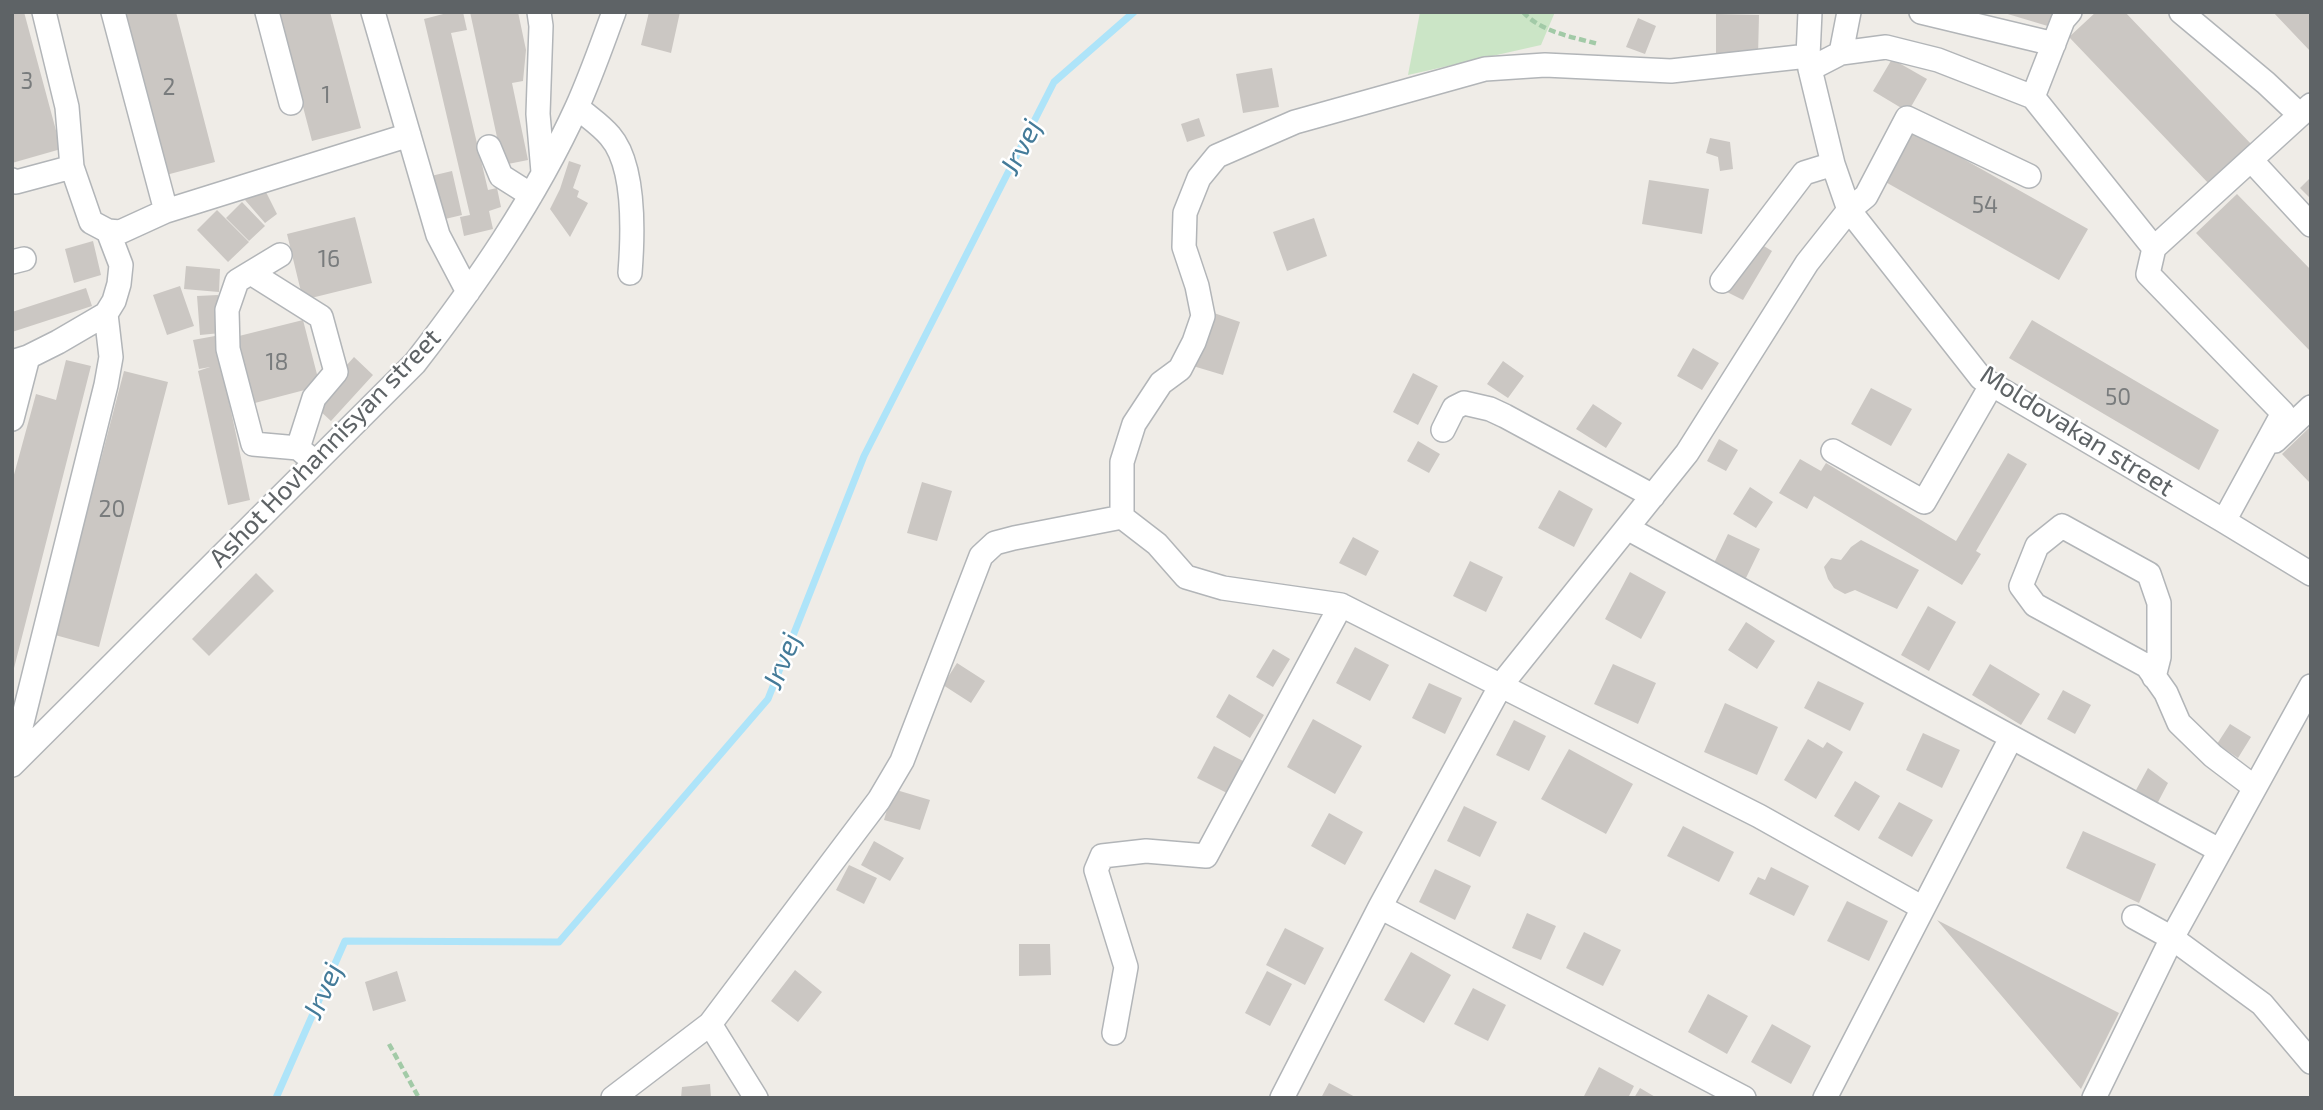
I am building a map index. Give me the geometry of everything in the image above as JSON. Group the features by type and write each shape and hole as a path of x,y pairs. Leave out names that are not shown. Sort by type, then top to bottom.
{"street":[{"path":"44,12 67,107 72,167 91,222 108,231 120,232 166,211 408,135"},
{"path":"113,12 166,211"},
{"path":"267,12 291,103"},
{"path":"373,12 438,235 468,292"},
{"path":"539,12 541,26 538,114 543,172"},
{"name":"Ashot Hovhannisyan street","path":"12,764 307,455 415,363 502,244 531,195 577,107 614,12"},
{"name":"Moldovakan street","path":"1811,12 1809,62 1833,164 1849,210 1981,378 2311,575"},
{"path":"1841,52 1849,12"},
{"path":"1921,12 2054,44"},
{"path":"2033,97 2063,20 2070,12"},
{"path":"2182,12 2266,83 2305,110 2154,248 2148,274 2283,413 2224,521"},
{"path":"1122,517 1122,462 1134,424 1161,383 1180,369 1203,316 1197,286 1184,247 1185,213 1199,178 1217,156 1295,122 1485,69 1545,65 1671,71 1809,62 1841,52 1886,47 1938,61 2033,97 2154,248"},
{"path":"577,107 610,136 625,164 633,233 630,273"},
{"path":"1282,1098 1380,907 1501,685 1686,453 1808,263 1849,210 1866,195 1907,118 2029,176"},
{"path":"489,147 500,176 531,195"},
{"path":"2251,160 2311,225"},
{"path":"1722,281 1804,173 1833,164"},
{"path":"12,180 16,182 72,167"},
{"path":"12,419 20,359 106,314 114,301 121,265 108,231"},
{"path":"251,273 321,317 336,372 314,398 307,455 253,444 228,349 227,310 237,281 280,256"},
{"path":"12,764 18,718 106,386 111,357 106,314"},
{"path":"1833,451 1924,502 1992,384"},
{"path":"1443,430 1454,408 1465,403 1490,409 1653,496"},
{"path":"2260,455 2311,407"},
{"path":"614,1098 710,1024 878,800 902,761 981,556 995,543 1122,517 1157,544 1186,578 1223,589 1341,605 1759,816 1923,908"},
{"path":"2154,677 2159,657 2159,603 2149,574 2062,526 2037,546 2021,586 2035,605 2147,666 2154,677 2165,693 2179,723 2213,756 2254,787"},
{"path":"1627,528 2219,850"},
{"path":"1114,1033 1126,967 1096,870 1102,856 1146,851 1206,856 1341,605"},
{"path":"2094,1098 2172,937 2311,686"},
{"path":"1825,1098 2011,738"},
{"path":"1380,907 1744,1098"},
{"path":"2134,917 2172,937 2262,1004 2311,1062"},
{"path":"710,1024 756,1098"}],"path":[{"path":"1523,12 1528,19 1555,32 1600,44 1601,67"},
{"path":"389,1044 419,1098"}],"green space":[{"path":"1420,12 1555,12 1541,45 1408,75"}],"building":[{"path":"12,12 24,12 61,149 12,163"},
{"path":"123,12 176,12 215,162 166,175"},
{"path":"278,12 330,12 361,128 312,141"},
{"path":"451,12 463,12 467,30 451,33 488,190 497,188 501,207 489,211 493,229 464,236 460,217 470,215 424,19"},
{"path":"470,12 518,12 526,50 523,81 512,83 528,160 503,165"},
{"path":"649,12 680,12 671,53 641,45"},
{"path":"2001,12 2055,12 2051,27"},
{"path":"2096,12 2125,12 2252,145 2210,185 2069,37"},
{"path":"2273,12 2311,12 2311,52"},
{"path":"1716,14 1759,15 1758,56 1716,55"},
{"path":"1638,18 1656,26 1645,54 1626,47"},
{"path":"1892,59 1927,79 1908,112 1873,91"},
{"path":"1272,68 1279,107 1243,113 1236,74"},
{"path":"1199,118 1205,136 1187,142 1181,124"},
{"path":"1910,129 2088,229 2059,280 1882,180"},
{"path":"1710,138 1730,142 1733,169 1720,171 1718,157 1706,153"},
{"path":"569,161 581,165 573,188 579,191 577,197 588,203 570,237 550,209"},
{"path":"452,171 462,215 441,220 431,176"},
{"path":"2311,177 2311,199 2300,188"},
{"path":"1649,180 1709,189 1702,234 1642,224"},
{"path":"264,188 277,214 265,223 245,200"},
{"path":"2237,194 2311,270 2311,352 2196,233"},
{"path":"242,202 265,226 249,241 226,218"},
{"path":"217,210 249,242 228,262 197,230"},
{"path":"355,217 372,283 303,300 287,234"},
{"path":"1314,218 1327,256 1287,271 1273,232"},
{"path":"93,241 101,275 74,283 65,249"},
{"path":"1759,243 1772,251 1743,300 1727,292"},
{"path":"186,266 220,269 219,292 184,289"},
{"path":"180,286 194,326 167,335 153,295"},
{"path":"86,288 92,306 12,332 12,312"},
{"path":"218,295 221,333 200,335 197,296"},
{"path":"1211,312 1240,322 1223,375 1193,366"},
{"path":"303,320 320,386 251,404 235,337"},
{"path":"2032,320 2219,430 2199,470 2009,358"},
{"path":"215,336 250,500 228,505 198,371 210,367 199,369 193,340"},
{"path":"1693,348 1719,363 1702,390 1677,376"},
{"path":"354,357 373,375 331,421 318,409 343,382 337,376"},
{"path":"66,360 91,366 12,676 12,482 36,394 56,400"},
{"path":"1503,361 1524,376 1508,398 1487,384"},
{"path":"124,371 168,382 99,647 55,635"},
{"path":"1413,373 1438,386 1418,425 1393,412"},
{"path":"1871,388 1912,409 1891,446 1851,424"},
{"path":"1593,404 1622,423 1606,448 1576,429"},
{"path":"2311,426 2311,484 2282,454"},
{"path":"1719,439 1738,450 1726,471 1707,461"},
{"path":"1418,441 1440,454 1429,473 1407,461"},
{"path":"2008,453 2027,464 1976,551 1981,554 1962,585 1814,496 1807,509 1779,493 1800,459 1821,471 1826,463 1956,541"},
{"path":"922,482 952,491 937,541 907,533"},
{"path":"1750,487 1773,502 1756,528 1733,514"},
{"path":"1559,490 1593,509 1574,547 1538,528"},
{"path":"1728,534 1760,549 1745,580 1713,565"},
{"path":"1353,537 1379,551 1366,576 1339,563"},
{"path":"1861,540 1919,570 1897,609 1855,590 1845,594 1834,588 1828,579 1824,567 1831,558 1841,560 1851,547"},
{"path":"1470,561 1503,577 1486,612 1453,596"},
{"path":"1630,572 1666,592 1641,639 1605,619"},
{"path":"256,573 274,591 209,656 192,639"},
{"path":"1928,606 1956,622 1929,671 1901,655"},
{"path":"1746,622 1775,641 1757,669 1728,650"},
{"path":"1355,647 1389,665 1370,701 1336,683"},
{"path":"1273,649 1290,659 1273,687 1256,677"},
{"path":"957,663 985,681 971,703 943,685"},
{"path":"1613,664 1656,683 1638,724 1594,704"},
{"path":"1990,664 2040,694 2021,725 1972,695"},
{"path":"1818,681 1864,703 1850,731 1804,708"},
{"path":"1429,683 1462,698 1445,734 1412,718"},
{"path":"2063,690 2091,705 2075,734 2047,719"},
{"path":"1229,694 1264,715 1250,738 1216,717"},
{"path":"1725,703 1778,727 1757,775 1704,752"},
{"path":"1313,719 1362,746 1335,794 1287,767"},
{"path":"1514,720 1546,736 1529,771 1496,755"},
{"path":"2230,724 2251,737 2238,758 2217,744"},
{"path":"1923,733 1960,750 1942,788 1906,770"},
{"path":"1808,739 1823,748 1827,742 1843,752 1816,799 1784,780"},
{"path":"1214,746 1245,762 1229,794 1197,778"},
{"path":"1569,749 1633,784 1606,834 1541,799"},
{"path":"2148,768 2168,783 2157,804 2136,790"},
{"path":"1855,781 1880,796 1859,831 1834,816"},
{"path":"893,789 930,800 920,830 884,820"},
{"path":"1899,802 1933,820 1912,857 1878,838"},
{"path":"1464,806 1497,822 1480,857 1447,841"},
{"path":"1329,813 1363,832 1345,865 1311,846"},
{"path":"1683,826 1734,852 1719,882 1667,856"},
{"path":"2083,831 2156,864 2139,903 2066,868"},
{"path":"874,841 904,858 890,881 861,865"},
{"path":"849,865 877,878 864,904 836,890"},
{"path":"1771,867 1809,886 1794,916 1749,894 1758,877 1765,880"},
{"path":"1435,869 1471,886 1455,920 1419,902"},
{"path":"1847,901 1888,921 1869,961 1827,941"},
{"path":"1527,913 1556,926 1541,960 1512,948"},
{"path":"1937,920 2119,1013 2081,1089"},
{"path":"1285,928 1324,948 1305,985 1266,965"},
{"path":"1584,932 1621,950 1603,986 1566,968"},
{"path":"1019,944 1050,944 1051,975 1019,976"},
{"path":"1411,952 1451,975 1424,1023 1384,1000"},
{"path":"795,970 822,992 798,1022 771,1001"},
{"path":"397,971 406,1001 373,1011 365,982"},
{"path":"1267,971 1292,984 1270,1026 1245,1013"},
{"path":"1473,988 1506,1005 1488,1041 1454,1024"},
{"path":"1708,994 1748,1016 1727,1054 1688,1032"},
{"path":"1772,1024 1811,1046 1791,1084 1751,1062"},
{"path":"1599,1067 1634,1086 1628,1098 1583,1098"},
{"path":"1329,1083 1357,1098 1321,1098"},
{"path":"710,1084 711,1098 681,1098 682,1087"},
{"path":"1640,1088 1657,1098 1634,1098"}],"waterway":[{"name":"Jrvej","path":"276,1098 345,941 559,942 768,699 864,456 1054,82 1134,12"}]}
